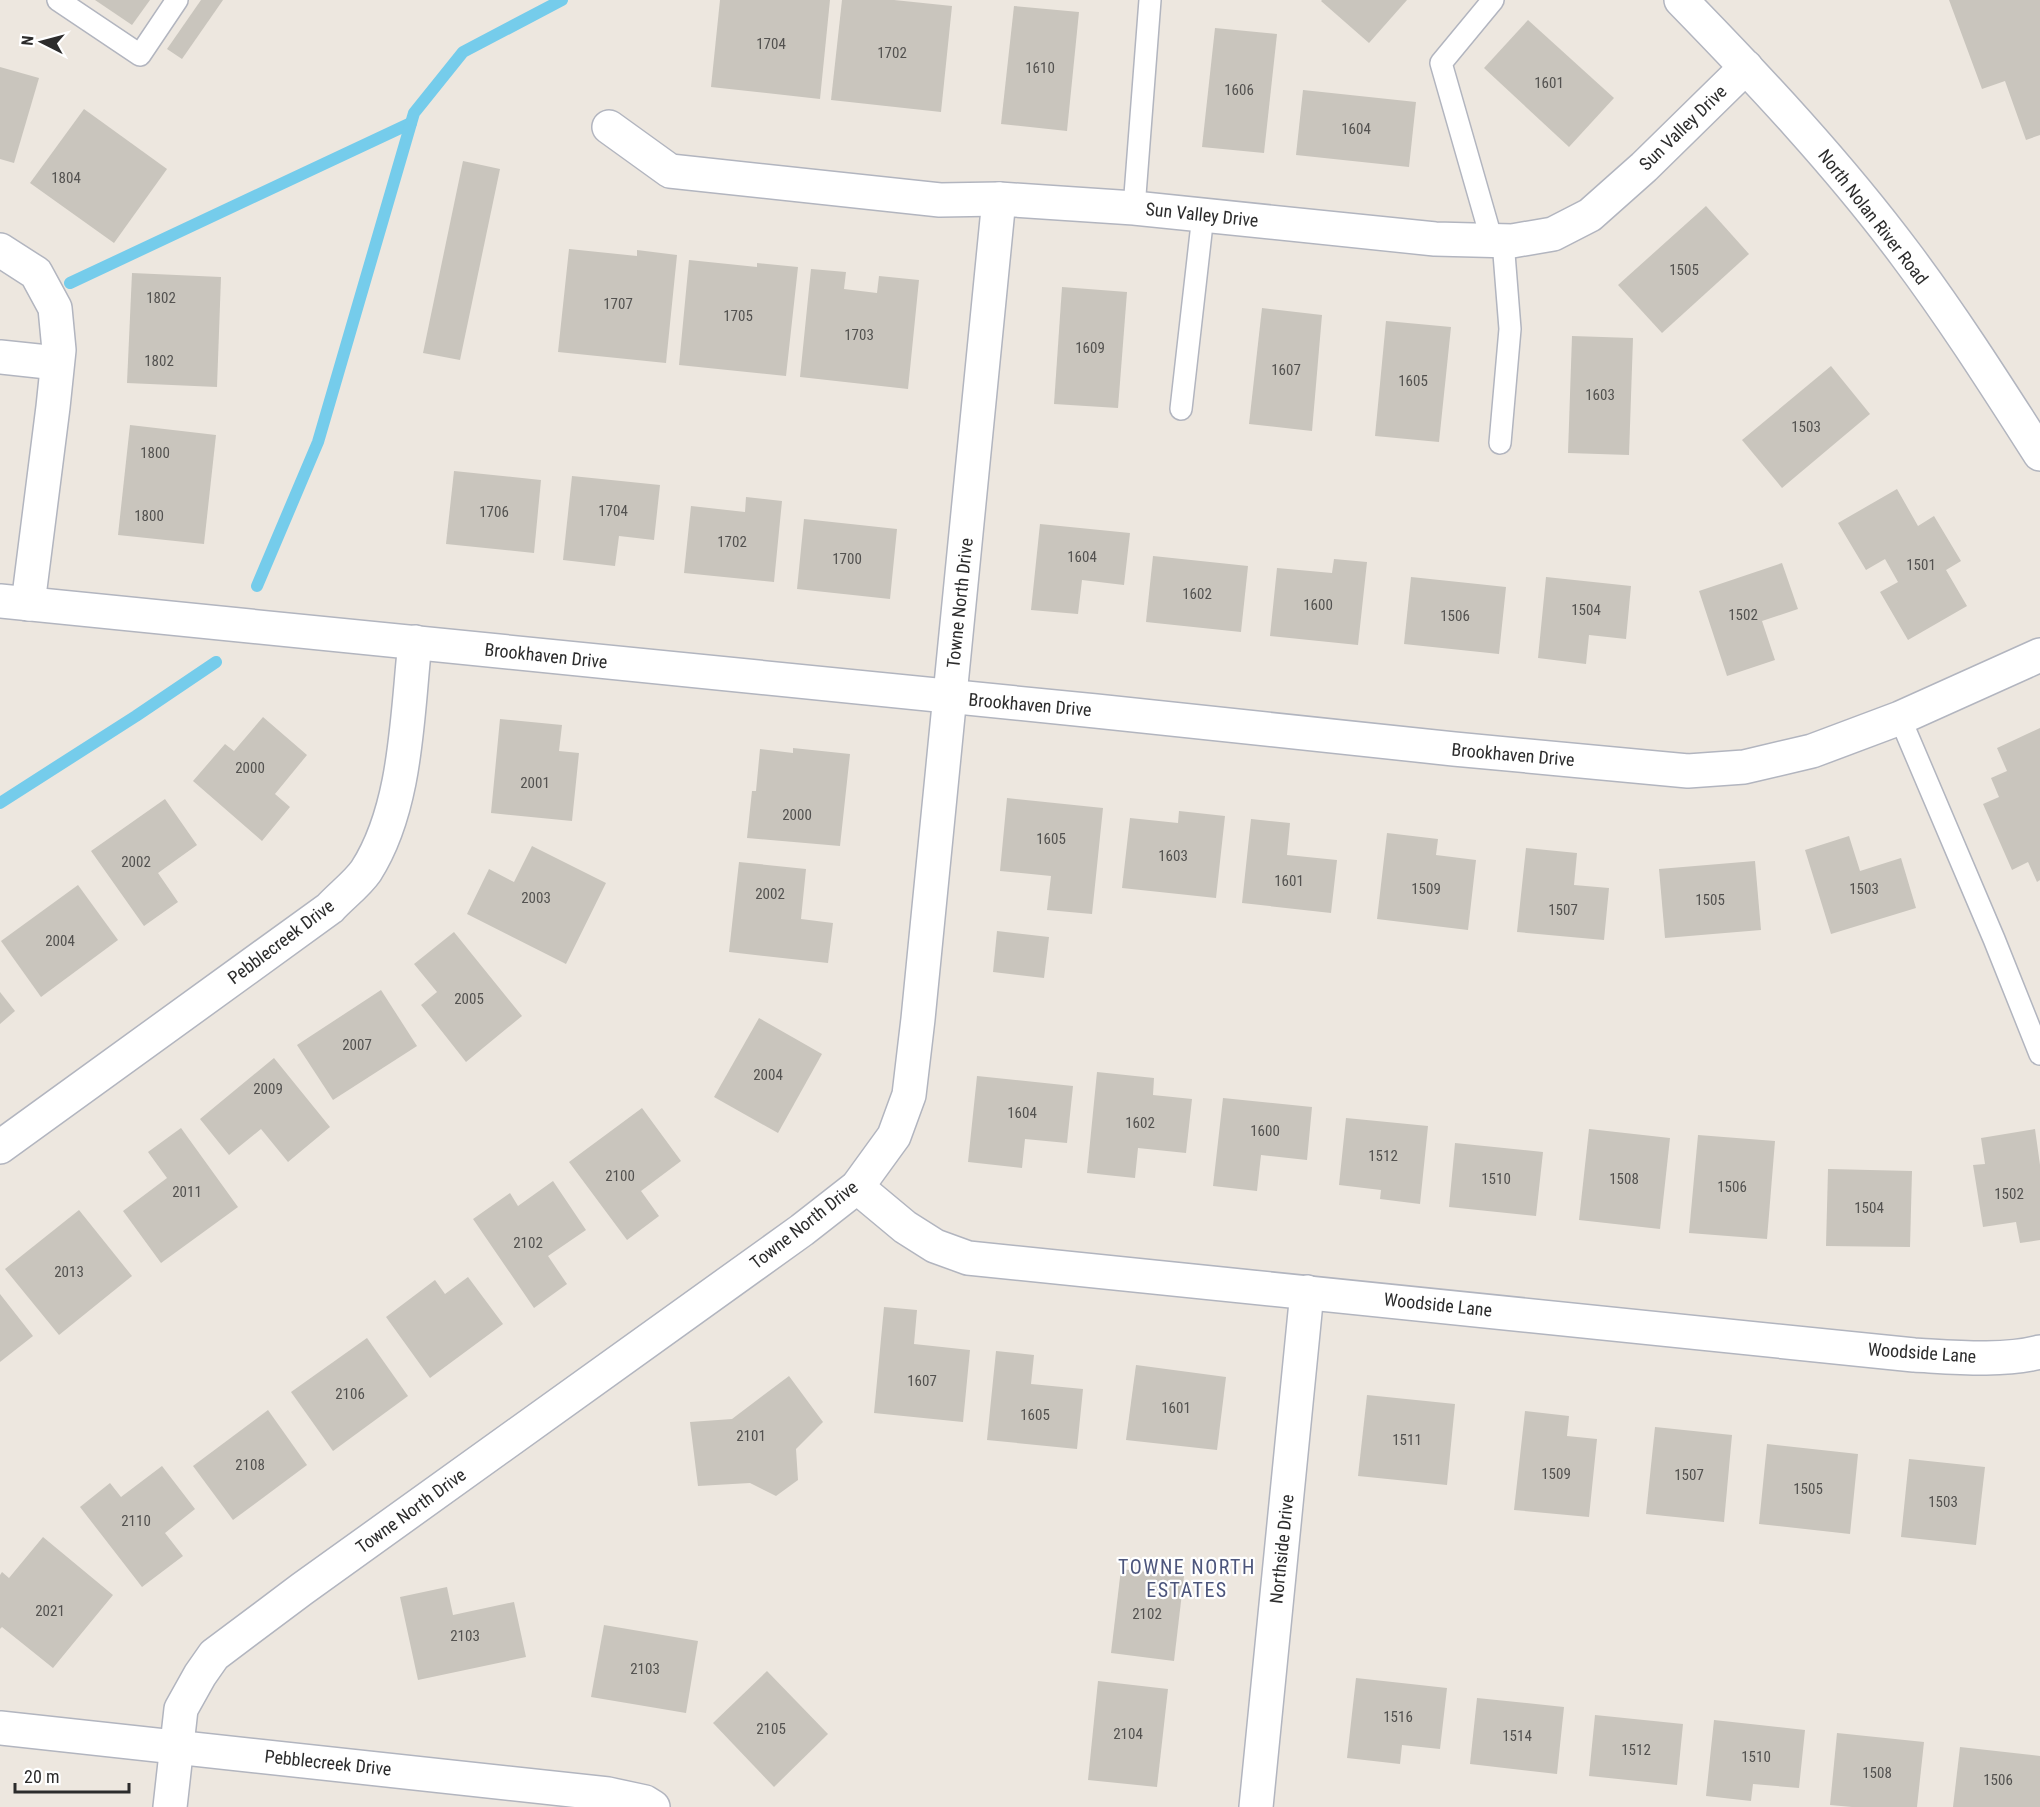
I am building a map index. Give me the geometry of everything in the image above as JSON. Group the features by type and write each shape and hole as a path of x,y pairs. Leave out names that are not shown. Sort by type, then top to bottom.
{"street":[{"name":"North Nolan River Road","path":"1681,0 1746,67 1820,149 1906,256 1985,368 2040,454"},
{"name":"Sun Valley Drive","path":"609,127 670,171 940,200 999,199 1134,208 1435,239 1497,241 1553,234 1590,215 1644,167 1746,67"},
{"name":"Towne North Drive","path":"170,1807 181,1709 214,1655 302,1589 802,1230 857,1188 894,1136 909,1095 951,698 999,199"},
{"path":"0,250 36,273 55,308 59,350 14,602"},
{"path":"0,357 57,363"},
{"name":"Brookhaven Drive","path":"14,602 1688,771 1744,767 1812,752 1900,718 2040,655"},
{"name":"Pebblecreek Drive","path":"0,1147 330,908 365,872 382,839 398,792 415,642"},
{"name":"Woodside Lane","path":"857,1188 905,1227 936,1246 968,1258 1914,1355 1976,1357 2030,1355 2040,1352"},
{"name":"Northside Drive","path":"1256,1807 1307,1292"},
{"name":"Pebblecreek Drive","path":"0,1728 608,1794 645,1802 653,1807"}],"lane":[{"path":"58,0 140,55 177,0"},
{"path":"1134,208 1150,0"},
{"path":"1493,0 1441,63 1497,241 1510,329 1500,443"},
{"path":"1181,409 1203,215"},
{"path":"1900,718 2040,1054"}],"building":[{"path":"95,0 150,0 132,25"},
{"path":"201,0 223,0 182,59 167,49"},
{"path":"720,0 830,0 820,99 711,87"},
{"path":"842,0 894,0 952,6 941,112 831,100"},
{"path":"1322,0 1407,0 1369,43"},
{"path":"1949,0 2040,0 2040,135 2026,140 2005,81 1982,89"},
{"path":"1014,6 1079,12 1067,131 1001,124"},
{"path":"1528,20 1614,98 1569,147 1484,68"},
{"path":"1215,28 1277,34 1264,153 1202,147"},
{"path":"0,67 39,78 14,163 0,159"},
{"path":"1303,90 1416,102 1409,167 1296,155"},
{"path":"84,109 167,169 114,243 30,183"},
{"path":"463,161 500,169 460,360 423,353"},
{"path":"1706,206 1749,254 1662,333 1618,285"},
{"path":"569,249 637,256 637,250 677,255 666,363 558,352"},
{"path":"689,260 757,267 757,263 798,267 786,376 679,365"},
{"path":"811,269 846,272 844,289 877,293 879,276 919,280 908,389 800,377"},
{"path":"132,273 221,277 217,387 127,383"},
{"path":"1062,287 1127,292 1118,408 1054,404"},
{"path":"1262,308 1322,315 1312,431 1249,424"},
{"path":"1386,321 1451,327 1439,442 1375,436"},
{"path":"1572,336 1633,338 1629,455 1568,453"},
{"path":"1831,366 1870,414 1782,488 1742,440"},
{"path":"130,425 216,435 204,544 118,535"},
{"path":"454,471 541,480 534,553 446,544"},
{"path":"572,476 660,485 654,540 619,536 615,566 563,560"},
{"path":"1897,489 1918,526 1934,516 1961,561 1946,570 1967,606 1908,640 1880,592 1898,582 1885,559 1866,570 1838,523"},
{"path":"746,497 782,501 774,582 684,573 691,506 745,512"},
{"path":"804,519 897,529 890,599 797,589"},
{"path":"1040,524 1130,533 1124,585 1082,580 1078,614 1031,610"},
{"path":"1153,556 1248,566 1241,632 1146,622"},
{"path":"1334,559 1367,562 1358,645 1270,636 1277,568 1332,573"},
{"path":"1782,563 1798,609 1762,621 1775,660 1727,676 1699,591"},
{"path":"1411,577 1506,587 1499,654 1404,644"},
{"path":"1546,577 1631,586 1626,639 1589,635 1586,664 1538,658"},
{"path":"263,717 307,755 275,794 290,807 262,841 193,781 225,744 234,751"},
{"path":"500,719 562,725 559,751 579,753 572,821 491,813"},
{"path":"2040,728 2040,880 2037,882 2028,862 2012,870 1983,804 1999,797 1991,778 2007,771 1997,748"},
{"path":"793,748 850,754 840,846 747,838 752,791 756,791 760,749 793,753"},
{"path":"1007,798 1103,808 1092,914 1047,910 1051,876 1000,871"},
{"path":"165,799 197,845 158,873 178,902 144,926 91,851"},
{"path":"1179,811 1225,816 1216,898 1122,888 1130,818 1178,823"},
{"path":"1251,819 1290,823 1287,855 1337,860 1331,913 1242,903"},
{"path":"1387,833 1438,839 1436,855 1476,860 1468,930 1377,919"},
{"path":"1849,836 1860,871 1901,858 1916,908 1831,934 1805,850"},
{"path":"532,846 606,883 566,964 467,914 489,869 514,882"},
{"path":"1526,848 1577,853 1574,885 1609,888 1604,940 1517,932"},
{"path":"1755,861 1761,930 1665,938 1659,869"},
{"path":"739,862 806,869 801,919 833,923 828,963 729,952"},
{"path":"78,885 118,940 41,997 1,941"},
{"path":"997,931 1049,937 1044,978 993,972"},
{"path":"454,932 522,1016 466,1062 421,1005 437,992 414,964"},
{"path":"381,990 417,1046 333,1100 297,1045"},
{"path":"0,992 15,1011 0,1024"},
{"path":"759,1018 822,1054 778,1133 714,1097"},
{"path":"274,1058 330,1127 288,1162 261,1129 229,1155 200,1119"},
{"path":"1097,1072 1154,1078 1153,1095 1192,1099 1186,1153 1138,1148 1135,1178 1087,1173"},
{"path":"977,1076 1073,1086 1067,1143 1025,1139 1022,1168 968,1162"},
{"path":"1223,1098 1312,1107 1307,1160 1261,1155 1257,1191 1213,1186"},
{"path":"642,1108 681,1161 641,1191 659,1216 627,1240 569,1162"},
{"path":"1346,1118 1428,1126 1420,1204 1380,1199 1381,1190 1339,1185"},
{"path":"181,1128 238,1207 161,1263 123,1211 167,1178 148,1152"},
{"path":"1589,1129 1670,1138 1660,1229 1579,1220"},
{"path":"2035,1129 2040,1165 2040,1240 2020,1243 2016,1222 1983,1227 1973,1165 1985,1164 1981,1138"},
{"path":"1698,1135 1775,1141 1767,1239 1689,1233"},
{"path":"1455,1143 1543,1152 1536,1216 1449,1207"},
{"path":"1828,1169 1912,1171 1910,1247 1826,1246"},
{"path":"553,1181 586,1230 548,1256 567,1284 534,1308 473,1219 510,1193 518,1206"},
{"path":"79,1210 132,1276 59,1335 5,1269"},
{"path":"468,1277 503,1324 430,1378 386,1317 435,1280 445,1294"},
{"path":"0,1294 33,1336 0,1362"},
{"path":"884,1307 917,1310 914,1344 970,1350 963,1422 874,1413"},
{"path":"367,1338 408,1396 333,1451 291,1392"},
{"path":"996,1351 1034,1355 1031,1384 1083,1389 1077,1449 987,1440"},
{"path":"1136,1365 1226,1377 1217,1450 1126,1440"},
{"path":"789,1376 823,1422 796,1449 798,1480 776,1496 750,1483 698,1486 690,1422 732,1419"},
{"path":"1367,1395 1455,1404 1447,1485 1358,1476"},
{"path":"268,1410 307,1465 233,1520 193,1466"},
{"path":"1525,1411 1569,1416 1567,1436 1597,1439 1589,1517 1514,1510"},
{"path":"1655,1427 1732,1435 1724,1522 1646,1514"},
{"path":"1767,1444 1858,1454 1850,1534 1759,1524"},
{"path":"1909,1459 1985,1467 1976,1545 1901,1537"},
{"path":"162,1466 195,1509 165,1533 183,1556 142,1587 80,1507 110,1483 121,1497"},
{"path":"43,1537 113,1595 53,1668 2,1627 0,1629 0,1575 2,1572 9,1578"},
{"path":"1121,1569 1184,1576 1174,1661 1111,1653"},
{"path":"447,1587 453,1615 514,1602 526,1657 418,1680 400,1597"},
{"path":"604,1625 698,1641 686,1713 591,1697"},
{"path":"767,1671 828,1734 774,1787 713,1723"},
{"path":"1356,1678 1447,1688 1440,1749 1402,1745 1400,1764 1347,1758"},
{"path":"1098,1681 1168,1689 1157,1787 1088,1780"},
{"path":"1477,1698 1564,1707 1557,1774 1470,1764"},
{"path":"1595,1715 1683,1724 1677,1785 1589,1776"},
{"path":"1714,1720 1805,1730 1799,1788 1753,1784 1751,1801 1706,1796"},
{"path":"1837,1733 1924,1742 1917,1807 1830,1805"},
{"path":"1960,1747 2040,1756 2040,1807 1953,1807"}],"waterway":[{"path":"257,586 318,442 414,113 463,52 562,0"},
{"path":"70,283 411,123"},
{"path":"0,803 216,662"}],"district":[{"name":"TOWNE NORTH ESTATES","path":"1187,1578"}]}
